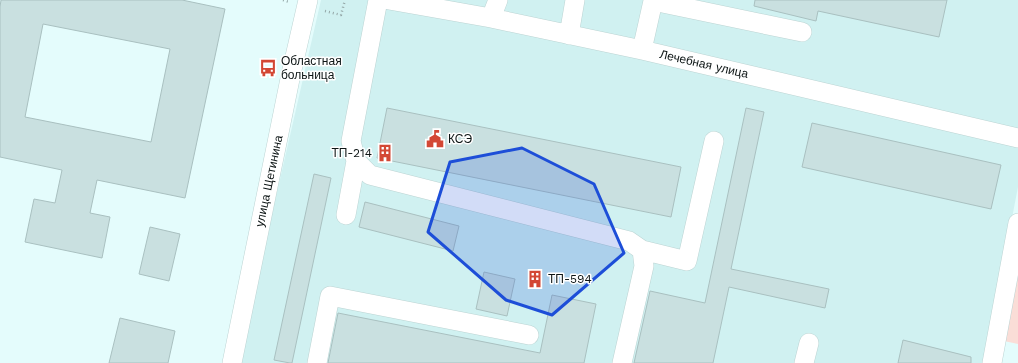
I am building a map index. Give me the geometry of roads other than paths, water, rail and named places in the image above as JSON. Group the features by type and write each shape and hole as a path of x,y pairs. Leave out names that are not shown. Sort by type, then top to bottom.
{"street":[{"name":"улица Щетинина","path":"232,363 291,74 308,0"},
{"path":"346,215 356,161 351,141 378,0"},
{"name":"Лечебная улица","path":"389,0 491,18 642,50 1018,138"},
{"path":"491,18 498,0"},
{"path":"569,35 575,0"},
{"path":"642,50 651,0 802,32"},
{"path":"356,161 370,175 629,240 642,250 687,261 714,141"},
{"path":"992,363 1018,223"},
{"path":"622,363 644,266 642,250"},
{"path":"317,363 330,296 529,335"},
{"path":"804,363 809,343"}],"place":[{"name":"Областная больница","path":"268,68"},
{"name":"КСЭ","path":"435,139"},
{"name":"ТП-214","path":"385,153"},
{"name":"ТП-594","path":"535,279"}]}
